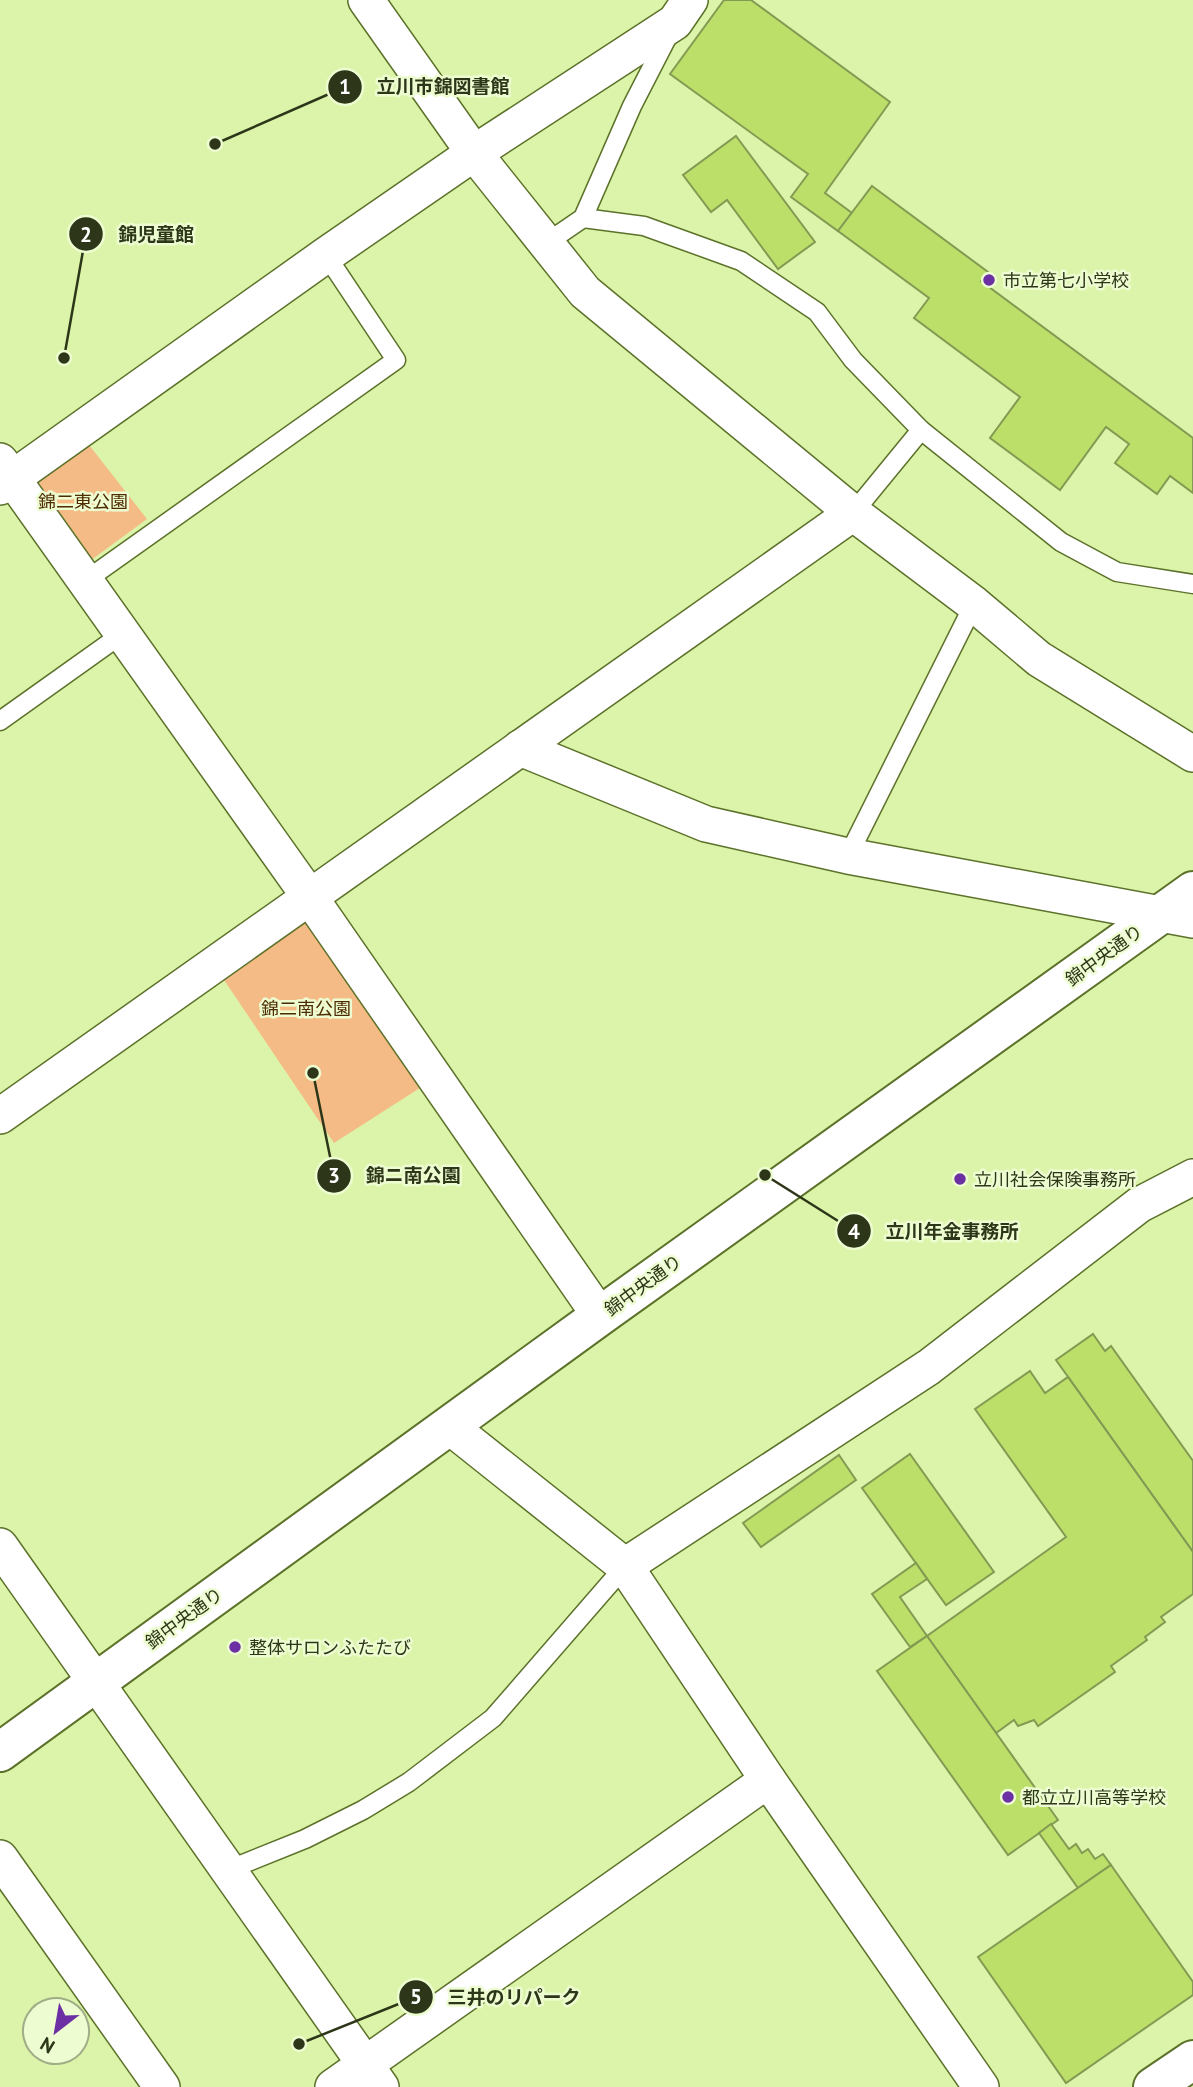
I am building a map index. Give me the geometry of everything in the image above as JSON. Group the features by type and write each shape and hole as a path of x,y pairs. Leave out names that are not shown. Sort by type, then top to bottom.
{"street":[{"path":"366,0 474,153 585,292 853,513 974,604 1039,659 1193,754"},
{"path":"600,1316 309,896 85,582 4,476 683,11"},
{"path":"0,1115 853,513"},
{"path":"520,748 706,824 848,856 1178,916"},
{"name":"錦中央通り","path":"0,1752 600,1316 1178,916 1193,891"},
{"path":"625,1566 929,1367 1139,1205 1193,1177"},
{"path":"449,1426 625,1566 768,1780 981,2087"},
{"path":"3,1557 96,1683 373,2076"},
{"path":"333,2087 373,2076 768,1780"},
{"path":"0,1858 162,2087"},
{"path":"1153,2087 1193,2060"}],"lane":[{"path":"545,244 583,218 632,106 683,11"},
{"path":"583,218 644,226 741,261 817,312 853,360 921,430 1061,542 1117,572 1193,584"},
{"path":"85,582 396,360 326,255"},
{"path":"853,513 921,430"},
{"path":"848,856 974,604"},
{"path":"0,721 122,634"},
{"path":"228,1870 305,1839 363,1810 409,1782 493,1718 625,1566"}],"green space":[{"name":"錦二東公園","path":"82,436 147,519 83,566 20,480"},
{"name":"錦二南公園","path":"310,918 423,1086 334,1143 222,977"}],"building":[{"path":"724,0 751,0 890,102 825,193 852,213 838,231 791,197 808,174 670,74"},
{"path":"736,136 815,242 778,269 727,200 711,212 683,175"},
{"path":"872,186 988,272 981,281 1193,438 1193,493 1170,476 1157,494 1115,463 1129,444 1106,427 1060,490 990,438 1020,397 914,318 929,298 838,231"},
{"path":"1093,1334 1105,1351 1111,1346 1193,1461 1193,1552 1056,1360"},
{"path":"1030,1371 1045,1393 1068,1377 1193,1552 1193,1594 1161,1617 1165,1622 1145,1637 1147,1640 1111,1666 1115,1672 1038,1726 1034,1720 1018,1726 1014,1720 996,1733 927,1636 1066,1537 975,1409"},
{"path":"910,1454 994,1572 946,1605 862,1488"},
{"path":"839,1455 856,1480 761,1547 743,1523"},
{"path":"916,1563 927,1579 900,1597 927,1636 910,1647 872,1594"},
{"path":"927,1636 1058,1820 1008,1855 877,1671"},
{"path":"1051,1824 1069,1849 1076,1844 1082,1853 1088,1849 1095,1859 1103,1854 1111,1865 1078,1888 1039,1833"},
{"path":"1111,1865 1193,1982 1193,1995 1066,2083 978,1957"}],"place":[{"name":"立川市錦図書館","path":"215,144"},
{"name":"市立第七小学校","path":"989,280"},
{"name":"錦児童館","path":"64,358"},
{"name":"錦ニ南公園","path":"313,1073"},
{"name":"立川年金事務所","path":"765,1175"},
{"name":"立川社会保険事務所","path":"960,1179"},
{"name":"整体サロンふたたび","path":"235,1647"},
{"name":"都立立川高等学校","path":"1008,1797"},
{"name":"三井のリパーク","path":"299,2044"}]}
